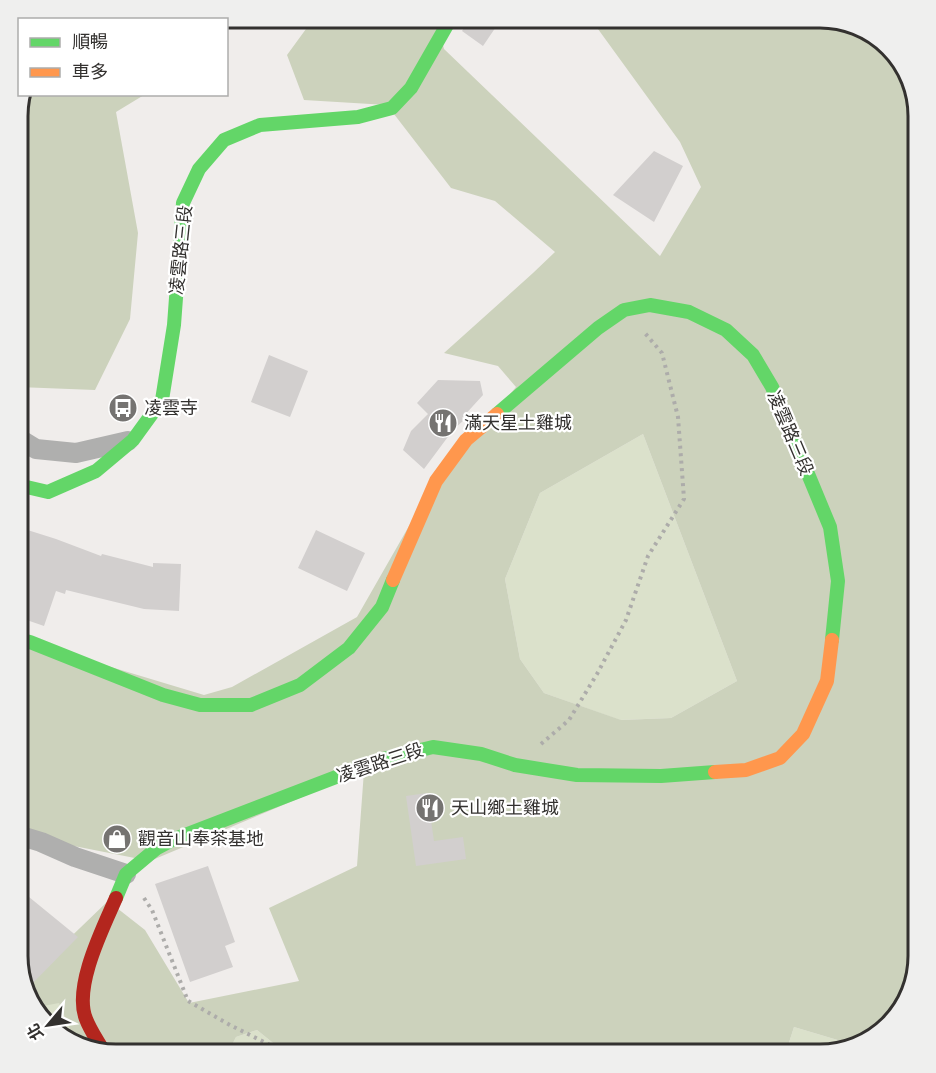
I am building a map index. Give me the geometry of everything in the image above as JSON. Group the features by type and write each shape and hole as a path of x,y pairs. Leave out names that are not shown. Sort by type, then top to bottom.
{"street":[{"name":"凌雲路三段","path":"29,487 48,492 96,471 134,440 162,400 174,325 183,203 199,169 224,140 260,125 358,117 392,108 411,88 445,28"},
{"name":"凌雲路三段","path":"28,642 163,695 200,705 251,705 300,685 349,648 382,607 436,482 466,440 598,328 624,310 650,305 689,312 726,330 753,355 772,387 830,526 838,581 827,681 803,734 780,758 746,770 661,777 577,775 515,765 481,754 433,747 383,759 172,840 157,848 126,874 89,963 82,1001 86,1018 99,1043"},
{"path":"29,444 36,449 76,453 134,440"},
{"path":"28,839 126,874"}],"path":[{"path":"515,765 569,720 626,620 648,556 684,499 678,417 662,353 624,310"},
{"path":"126,874 152,910 188,1000 268,1044"}],"green space":[{"path":"307,28 439,28 444,49 660,256 701,187 680,142 598,29 825,29 842,31 878,50 896,72 903,88 908,116 908,957 905,979 898,995 882,1019 864,1033 843,1041 794,1027 789,1044 274,1044 257,1030 236,1037 232,1044 116,1044 99,1043 78,1035 78,995 38,995 31,975 108,901 145,930 189,1003 299,981 269,908 357,866 364,771 150,861 28,837 28,642 204,695 232,687 357,617 429,491 516,387 498,366 444,353 555,252 495,201 451,188 387,105 304,100 287,55","holes":["643,434 737,681 671,718 621,720 544,693 520,659 505,579 540,493"]},
{"path":"31,96 142,96 116,112 138,233 130,319 95,390 29,387"},
{"path":"643,434 737,681 671,718 620,720 544,693 520,659 505,579 540,493"},
{"path":"794,1027 843,1041 820,1044 789,1044"},
{"path":"257,1030 274,1044 232,1044 236,1037"}],"building":[{"path":"464,28 495,29 483,46 462,31"},
{"path":"654,151 683,166 654,222 613,195"},
{"path":"269,355 308,371 290,417 251,402"},
{"name":"滿天星土雞城","path":"438,380 480,381 483,395 462,418 464,420 453,430 424,469 403,450 411,431 428,414 417,403"},
{"path":"29,530 101,556 102,554 153,567 153,563 181,564 179,611 144,609 66,590 65,594 56,591 44,626 28,621"},
{"path":"316,530 365,553 347,591 298,568"},
{"path":"427,793 434,841 463,837 466,859 416,866 406,796"},
{"path":"208,866 235,942 225,946 233,967 190,982 155,884"},
{"path":"28,896 78,937 33,983 28,957"}],"traffic: fast":[{"path":"29,487 48,492 96,471 133,440 162,400 174,325 183,203 199,169 224,140 260,125 358,117 392,108 411,88 445,28"},
{"path":"497,414 598,328 624,310 650,305 689,312 726,330 753,355 772,387 830,527 838,581 832,640"},
{"path":"28,642 163,695 200,705 251,705 300,685 349,648 382,607 393,580"},
{"path":"116,898 126,874 157,848 172,840 383,759 433,747 481,754 515,765 577,775 661,776 715,772"}],"traffic: slow":[{"path":"393,580 436,481 466,440 497,414"},
{"path":"715,772 746,770 780,758 803,734 827,681 832,640"}],"traffic: jam":[{"path":"99,1043 86,1019 83,991 97,941 116,898"}],"place":[{"name":"凌雲寺","path":"123,408"},
{"name":"滿天星土雞城","path":"443,423"},
{"name":"天山鄉土雞城","path":"430,808"},
{"name":"觀音山奉茶基地","path":"117,839"}]}
